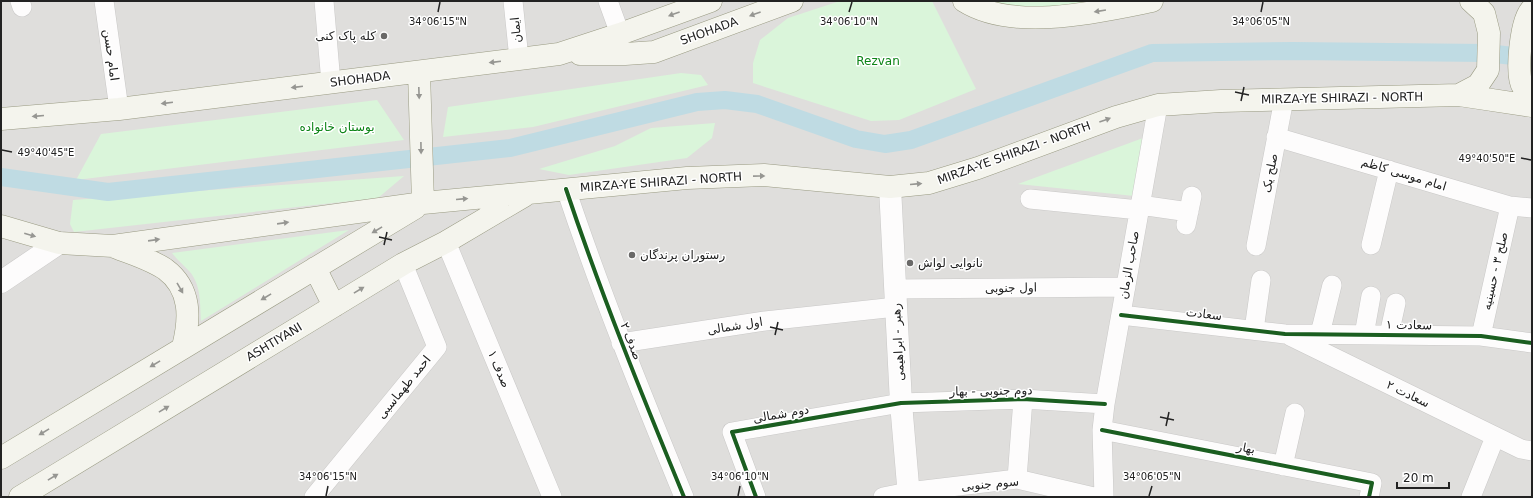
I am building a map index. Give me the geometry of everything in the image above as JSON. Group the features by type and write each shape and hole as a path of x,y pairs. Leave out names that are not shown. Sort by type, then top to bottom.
{"main road":[{"path":"622,44 711,1"},
{"name":"SHOHADA","path":"1,119 119,109 559,54 622,44 654,52 792,1"},
{"path":"964,1 976,9 992,14 1023,18 1099,12 1152,1"},
{"path":"1459,95 1478,85 1488,70 1489,33 1484,13 1471,1"},
{"path":"1532,9 1529,12 1522,36 1519,73 1522,87 1532,96"},
{"path":"419,72 421,181 423,203"},
{"name":"MIRZA-YE SHIRAZI - NORTH","path":"423,203 687,178 764,176 890,187 929,183 978,168 1116,116 1158,105 1221,100 1459,95 1532,106"},
{"name":"ASHTIYANI","path":"20,497 403,264 446,242 530,193"},
{"path":"1,226 59,243 113,246 423,203"},
{"path":"1,457 423,203"},
{"path":"113,246 165,269 176,280 184,295 188,311 188,328 183,348"},
{"path":"315,268 334,306"}],"street":[{"name":"امام حسن","path":"104,1 119,109"},
{"path":"324,1 331,83"},
{"name":"ایمان","path":"513,1 519,59"},
{"path":"608,1 622,44"},
{"name":"صلح یک","path":"1256,246 1284,99"},
{"name":"صاحب الزمان","path":"1104,497 1102,430 1105,404 1158,105"},
{"name":"امام موسی کاظم","path":"1276,136 1510,206 1532,208"},
{"path":"1371,245 1389,170"},
{"name":"رهبر - ابراهیمی","path":"890,187 901,403 908,495"},
{"name":"صدف ۲","path":"566,190 621,343 684,497"},
{"path":"1030,199 1189,211"},
{"name":"صلح ۳ - حسینیه","path":"1481,336 1510,206"},
{"name":"صدف ۱","path":"446,242 552,497"},
{"path":"1,282 59,243"},
{"name":"احمد طهماسبی","path":"314,497 437,347 403,264"},
{"path":"1254,330 1261,280"},
{"path":"1320,334 1332,285"},
{"name":"اول جنوبی","path":"896,298 1126,287"},
{"path":"1364,335 1371,296"},
{"name":"اول شمالی","path":"621,343 765,321 896,298"},
{"path":"1389,335 1396,303"},
{"name":"سعادت","path":"1121,314 1285,334"},
{"name":"سعادت ۱","path":"1285,334 1481,336 1532,343"},
{"name":"سعادت ۲","path":"1285,334 1521,449 1532,451"},
{"path":"1016,479 1022,399"},
{"name":"دوم جنوبی - بهار","path":"901,403 1022,399 1105,404"},
{"name":"دوم شمالی","path":"756,497 732,432 901,403"},
{"path":"1283,466 1295,413"},
{"name":"بهار","path":"1102,430 1372,483 1369,497"},
{"path":"1472,497 1496,437"},
{"name":"سوم جنوبی","path":"883,497 908,495 1016,479 1094,497"}],"shaded area":[{"path":"1,1 1532,1 1532,497 1,497"}],"green space":[{"name":"Rezvan","path":"840,1 932,1 976,89 899,120 871,121 753,83 753,63 760,40 788,18"},
{"path":"975,1 1118,1 1046,16"},
{"path":"681,73 701,75 708,85 533,127 443,137 448,107"},
{"name":"بوستان خانواده","path":"377,100 404,140 76,180 101,134"},
{"path":"715,123 712,138 687,158 569,175 539,169 615,146 651,128"},
{"path":"1143,138 1134,196 1018,184"},
{"path":"404,176 378,198 74,232 70,224 73,200"},
{"path":"349,230 201,321 199,295 194,277 172,253"}],"pier":[{"path":"1481,32 1532,37 1528,74 1477,69"}],"waterway":[{"path":"1,177 108,192 510,148 697,102 725,100 757,104 856,139 885,144 911,140 1152,53 1292,51 1486,53 1532,58"}],"cycle path":[{"path":"566,189 579,228 637,382 684,497"},
{"path":"1121,315 1285,334 1481,336 1532,343"},
{"path":"756,497 732,432 901,403 1023,399 1105,404"},
{"path":"1102,430 1372,483 1369,497"}],"place":[{"name":"کله پاک کنی","path":"384,36"},
{"name":"رستوران پرندگان","path":"632,255"},
{"name":"نانوایی لواش","path":"910,263"}]}
